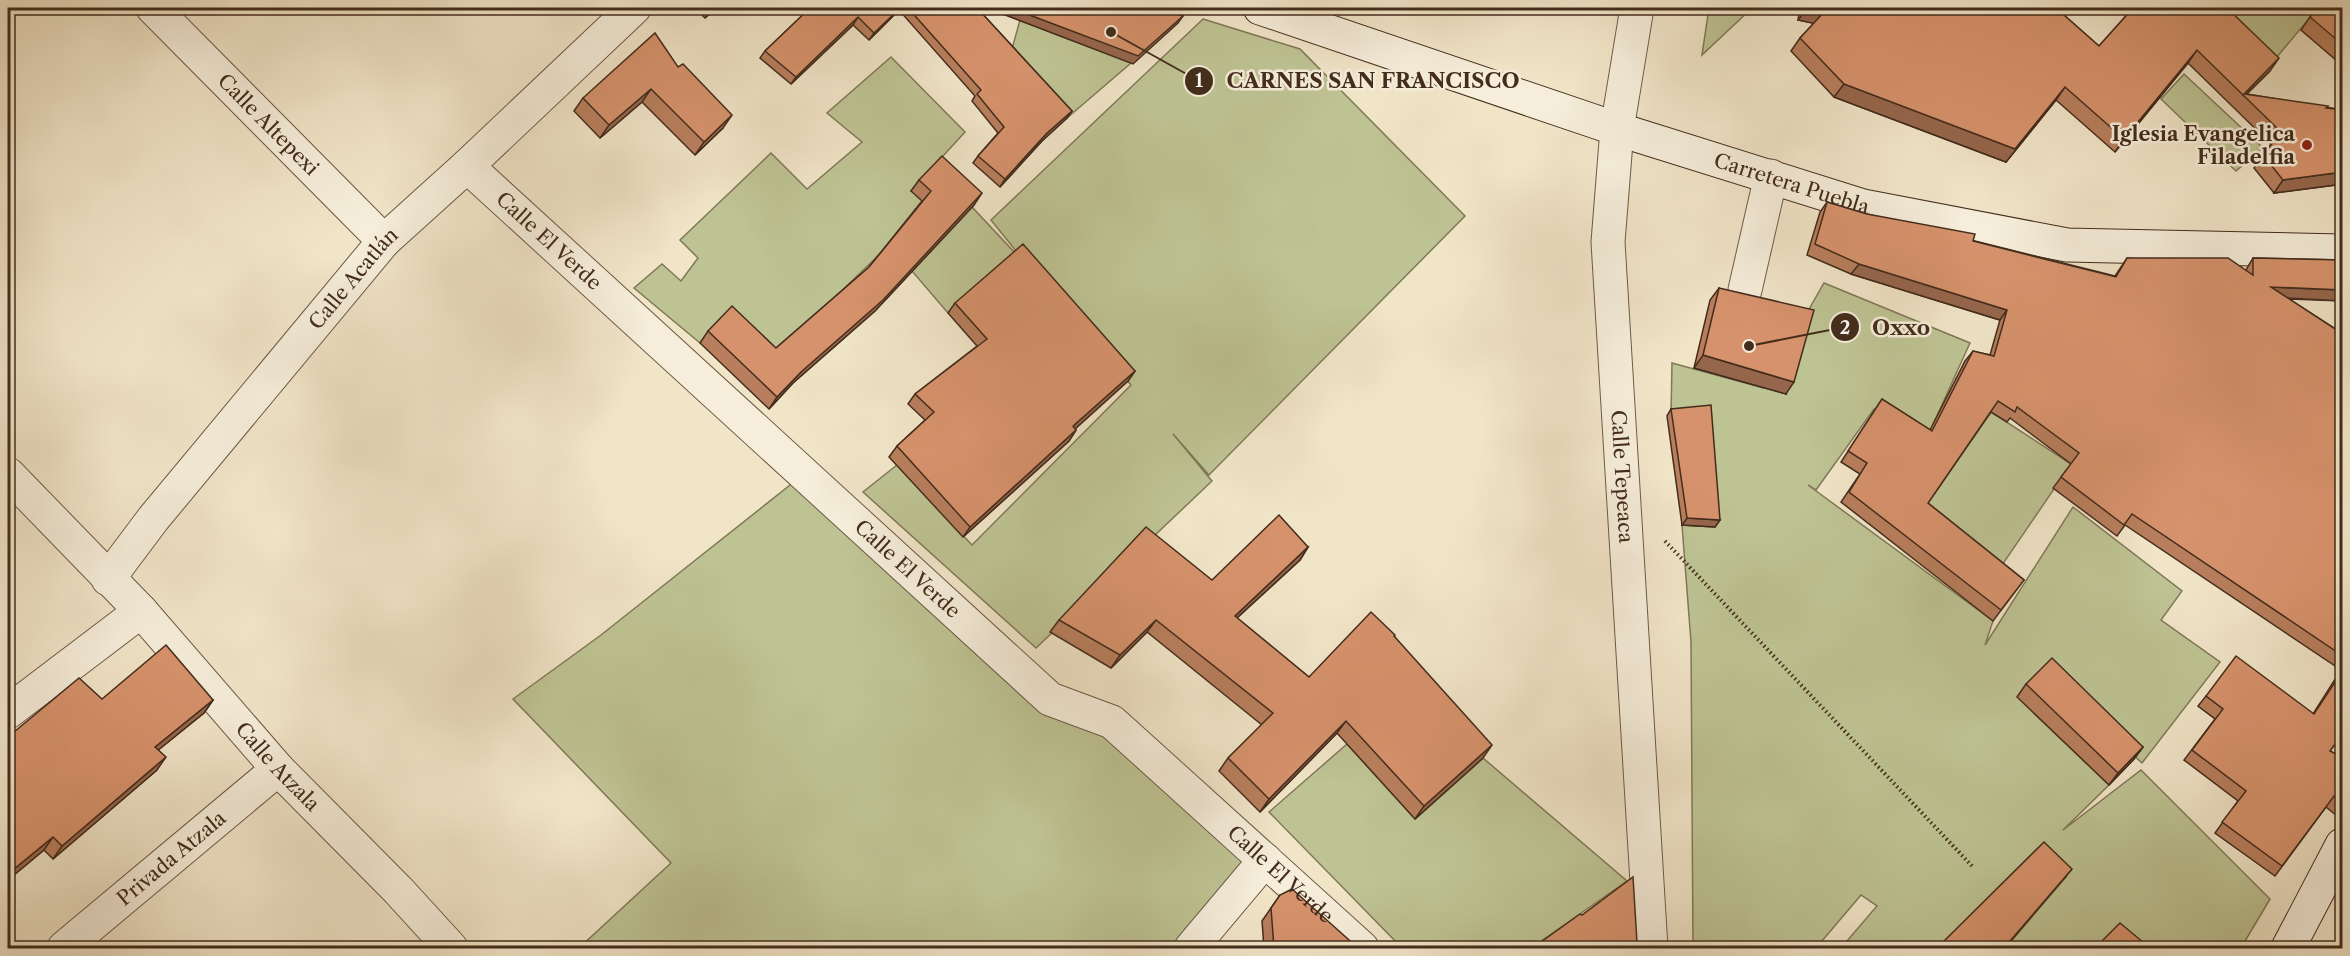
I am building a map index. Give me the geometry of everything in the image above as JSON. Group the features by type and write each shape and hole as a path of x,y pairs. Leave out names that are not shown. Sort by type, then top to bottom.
{"street":[{"name":"Calle Altepexi","path":"153,8 384,241"},
{"name":"Calle Acatlán","path":"108,579 153,519 384,241 634,8"},
{"name":"Carretera Puebla","path":"1260,8 1617,129 1863,206 2067,245 2343,251"},
{"name":"Calle Tepeaca","path":"1637,8 1617,129 1608,242 1651,948"},
{"name":"Calle El Verde","path":"467,166 1050,699 1112,722 1362,948"},
{"path":"1745,290 1770,176"},
{"name":"Calle Atzala","path":"8,474 141,611 278,769 398,890 451,948"},
{"path":"8,712 141,611"},
{"name":"Privada Atzala","path":"64,948 278,769"},
{"path":"2288,948 2343,845"},
{"path":"1191,948 1265,860"}],"path":[{"path":"1664,540 1973,867"}],"green space":[{"path":"1709,8 1752,8 1702,55"},
{"path":"2204,8 2318,8 2271,64"},
{"path":"1203,19 1300,49 1465,216 1209,475 1173,434 1212,481 1036,648 863,492 897,465 972,545 1131,385 1055,299 991,220"},
{"path":"1020,20 1131,63 1067,118 1010,56"},
{"path":"891,57 965,132 911,191 972,207 1016,254 948,313 912,271 886,248 769,361 724,317 700,343 634,288 662,264 681,281 698,258 680,240 771,153 807,189 862,142 827,113"},
{"path":"2184,74 2263,148 2236,171 2161,99"},
{"path":"1824,283 1970,343 1925,442 1874,409 1816,490 1808,485 1993,621 1985,645 2073,507 2182,591 2161,620 2220,662 2142,763 2043,671 2018,697 2109,785 2063,830 2141,770 2270,899 2241,948 2005,948 2067,876 1939,948 1841,948 1877,906 1861,895 1816,948 1693,948 1691,642 1682,525 1715,526 1671,415 1672,363 1764,388"},
{"path":"1985,408 2071,464 1996,574 1921,514"},
{"path":"804,474 1050,699 1100,718 1265,860 1190,948 579,948 671,863 513,699 601,635"},
{"path":"1347,744 1415,819 1483,758 1627,881 1531,948 1402,948 1269,812"}],"building":[{"path":"810,8 900,8 874,33 858,17 796,77 765,51"},
{"path":"908,8 977,8 1072,111 1047,133 1005,179 978,156 1004,127 977,94 981,90"},
{"path":"1011,8 1158,8 1183,16 1138,56"},
{"path":"1808,8 2056,8 2099,46 2133,8 2227,8 2279,58 2244,94 2343,110 2343,172 2283,180 2263,155 2281,132 2197,50 2124,139 2065,87 2015,149 1844,84 1800,38 1825,11"},
{"path":"2318,8 2343,8 2343,45 2310,17"},
{"path":"655,33 678,67 683,64 732,115 704,142 651,89 609,125 583,98"},
{"path":"942,156 982,193 883,300 801,372 777,397 708,331 732,306 776,348 869,267 931,191 919,180"},
{"path":"1827,202 1867,214 1975,234 1973,241 2116,277 2127,258 2228,258 2253,275 2253,258 2343,260 2343,290 2271,287 2343,334 2343,656 2132,514 2124,525 2061,477 2079,453 2017,407 2015,412 1998,401 1928,503 2024,580 2001,610 1849,492 1867,463 1848,451 1882,399 1932,431 1973,351 1994,356 2007,310 1859,264 1815,244"},
{"path":"1023,244 1135,371 1073,426 1076,430 970,527 897,446 934,412 915,394 987,339 955,303"},
{"path":"1719,288 1814,310 1794,382 1703,355"},
{"path":"1711,405 1720,520 1687,518 1671,409"},
{"path":"1279,515 1308,547 1235,616 1309,677 1371,612 1395,635 1492,745 1424,806 1346,721 1269,799 1228,758 1273,713 1156,620 1120,655 1059,620 1146,527 1212,580"},
{"path":"166,645 213,700 155,747 166,757 62,846 53,837 8,874 8,737 79,678 102,699"},
{"path":"2236,656 2314,714 2343,670 2343,733 2330,751 2343,758 2343,804 2334,796 2282,866 2222,822 2246,791 2192,750 2223,709 2206,696"},
{"path":"2052,658 2143,747 2118,773 2026,684"},
{"path":"2044,842 2072,869 2004,948 1937,948"},
{"path":"1633,877 1637,942 1640,948 1547,948 1541,942 1580,914 1582,915"},
{"path":"1292,889 1358,948 1274,948 1271,908 1280,895"},
{"path":"2120,923 2150,948 2095,948"},
{"path":"2343,939 2343,948 2335,948"}],"place":[{"name":"CARNES SAN FRANCISCO","path":"1111,32"},
{"name":"Iglesia Evangelica Filadelfia","path":"2307,145"},
{"name":"Oxxo","path":"1749,346"}]}
